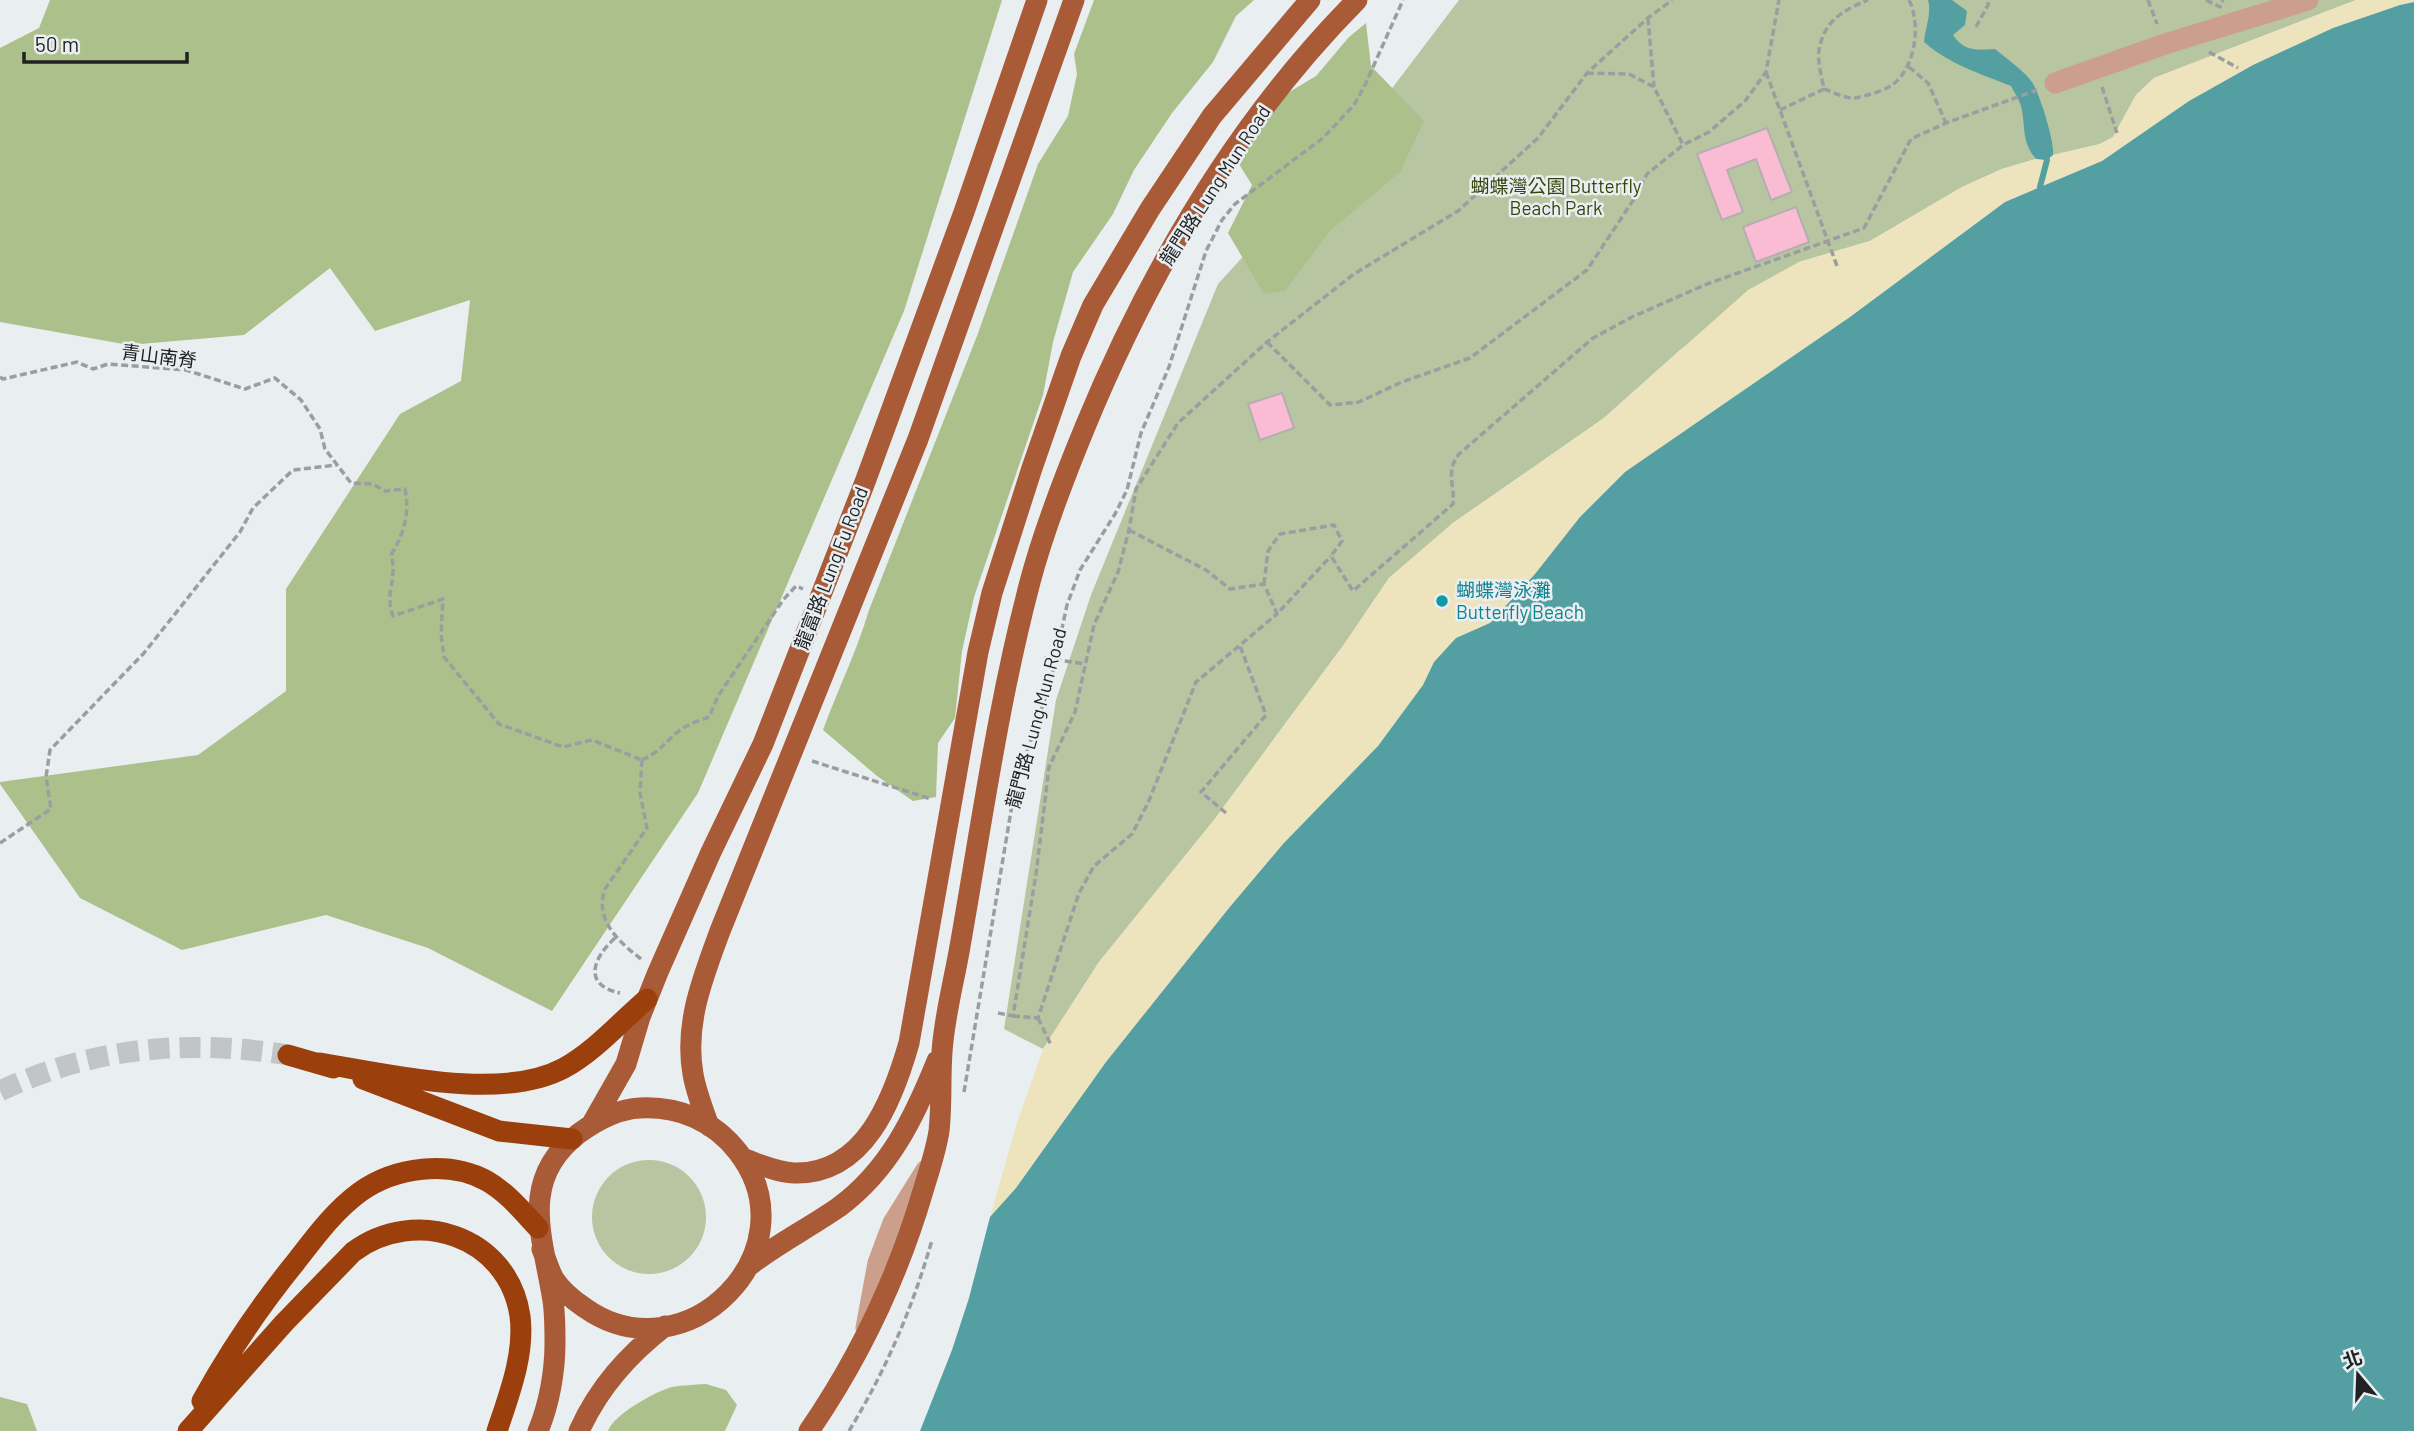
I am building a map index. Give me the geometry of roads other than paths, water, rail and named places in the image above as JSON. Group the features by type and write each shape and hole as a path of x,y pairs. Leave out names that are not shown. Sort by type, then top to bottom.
{"highway":[{"path":"288,1055 320,1063 461,1083 522,1082 549,1074 575,1061 639,997"},
{"path":"320,1063 499,1131 572,1139"},
{"path":"186,1431 237,1342 282,1279 332,1217 362,1191 376,1183 407,1172 426,1169 462,1171 489,1182 501,1191 540,1239"},
{"path":"186,1431 353,1252 385,1234 423,1229 461,1238 482,1251 509,1284 517,1304 520,1348 498,1431"}],"main road":[{"name":"龍富路 Lung Fu Road","path":"593,1122 626,1064 639,997 763,744 865,482 1037,0"},
{"name":"龍富路 Lung Fu Road","path":"709,1126 698,1095 690,1051 694,1010 700,989 720,931 918,439 1074,0"},
{"name":"龍門路 Lung Mun Road","path":"909,1043 978,652 992,593 1071,356 1093,305 1150,209 1212,116 1310,0"},
{"name":"龍門路 Lung Mun Road","path":"809,1431 864,1340 904,1250 932,1160 939,1132 942,1048 1011,661 1037,559 1073,458 1111,366 1147,291 1198,207 1270,101 1357,0"},
{"name":"龍富路 Lung Fu Road","path":"742,1158 795,1173 823,1169 850,1155 866,1138 884,1109 909,1043"},
{"path":"747,1267 839,1206 878,1172 907,1128 942,1048"},
{"name":"龍富路 Lung Fu Road","path":"538,1431 549,1393 555,1344 553,1302 540,1239 538,1208 550,1167 572,1139 593,1122 613,1113 633,1108 675,1110 695,1117 730,1141 752,1177 758,1196 760,1217 755,1250 729,1294 713,1308 695,1318 666,1326 633,1327 612,1322 593,1313 570,1297 553,1278 540,1239"},
{"path":"579,1431 591,1407 617,1370 634,1351 666,1326"}],"street":[{"path":"2055,83 2165,44 2308,0"}],"water":[{"path":"1928,0 1952,0 1967,11 1965,25 1953,35 1957,41 1971,49 1995,49 2032,82 2052,140 2053,155 2047,160 2036,159 2031,153 2021,106 2011,86 1955,62 1924,42 1929,16"},
{"path":"2414,2 2414,1431 920,1431 952,1350 990,1217 1016,1188 1106,1062 1229,908 1283,844 1378,746 1423,685 1434,662 1456,638 1490,623 1535,574 1580,517 1625,472 1850,317 2005,202 2102,161 2189,101 2253,65 2333,28"}],"waterway":[{"path":"2040,187 2047,160 2044,152"}],"tunnel":[{"path":"0,1091 70,1065 141,1050 213,1048 288,1055"}],"place":[{"name":"蝴蝶灣泳灘 Butterfly Beach","path":"1442,601"}],"park label":[{"name":"蝴蝶灣公園 Butterfly Beach Park","path":"1556,197"}]}
